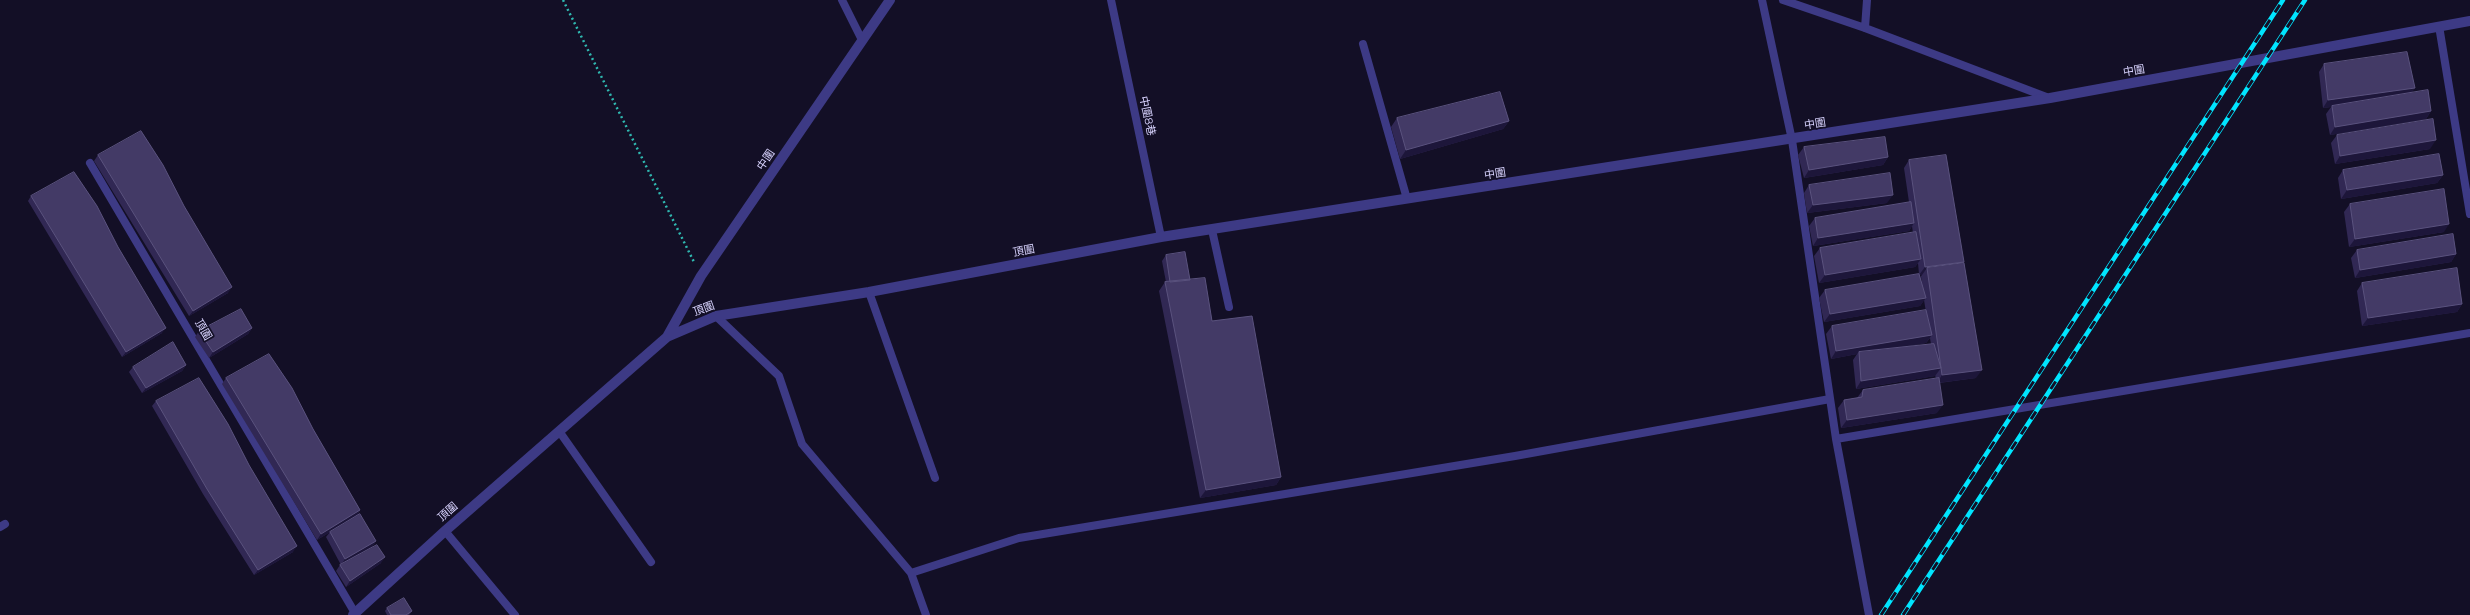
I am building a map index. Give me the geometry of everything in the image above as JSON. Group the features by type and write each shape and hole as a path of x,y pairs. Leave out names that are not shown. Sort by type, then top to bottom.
{"street":[{"name":"中圍","path":"667,337 701,276 890,0"},
{"name":"中圍","path":"1161,238 1792,140 2050,98 2470,21"},
{"name":"頂圍","path":"354,614 445,531 667,337 716,316 869,292 1161,238"}],"lane":[{"path":"842,0 862,40"},
{"name":"中圍8巷","path":"1111,0 1161,238"},
{"path":"1762,0 1792,140 1836,439 1869,615"},
{"path":"1783,0 1865,28 2050,98"},
{"path":"1865,28 1867,0"},
{"path":"2439,26 2470,214"},
{"path":"1363,44 1407,199"},
{"name":"頂圍","path":"90,163 354,614"},
{"path":"1212,230 1229,307"},
{"path":"869,292 935,478"},
{"path":"716,316 779,376 802,444 911,573 926,615"},
{"path":"1836,439 2470,333"},
{"path":"911,573 1019,538 1515,456 1830,399"},
{"path":"559,431 651,562"},
{"path":"445,531 515,615"}],"path":[{"path":"563,0 701,276"}],"building":[{"path":"2407,52 2415,88 2328,100 2324,64"},
{"path":"2428,90 2431,111 2335,127 2332,106"},
{"path":"1500,92 1509,121 1406,150 1397,118"},
{"path":"2433,119 2436,140 2340,156 2337,135"},
{"path":"141,131 163,165 184,206 232,287 193,311 98,155"},
{"path":"1885,137 1888,157 1809,170 1804,147"},
{"path":"2439,154 2443,175 2347,190 2343,170"},
{"path":"1946,155 1964,262 1925,267 1909,160"},
{"path":"74,172 97,206 118,247 166,328 126,352 31,196"},
{"path":"1890,173 1893,195 1813,205 1809,185"},
{"path":"2444,189 2449,224 2355,239 2350,204"},
{"path":"1911,202 1914,223 1818,238 1815,218"},
{"path":"1916,232 1921,259 1825,275 1820,248"},
{"path":"2453,234 2456,254 2360,270 2357,250"},
{"path":"1185,252 1190,280 1170,282 1166,255"},
{"path":"1964,263 1982,370 1942,375 1927,268"},
{"path":"2457,268 2462,304 2368,318 2362,283"},
{"path":"1919,274 1926,298 1830,314 1825,290"},
{"path":"1205,278 1212,321 1252,316 1281,477 1206,490 1165,282"},
{"path":"241,309 252,328 213,352 199,331"},
{"path":"1926,310 1932,335 1836,351 1832,326"},
{"path":"173,342 186,365 146,388 133,367"},
{"path":"1934,344 1941,368 1861,381 1859,352"},
{"path":"269,354 292,388 313,429 360,510 321,534 226,378"},
{"path":"199,378 228,424 249,465 297,546 258,570 207,489 156,401"},
{"path":"1939,378 1943,405 1847,420 1844,400 1862,397 1863,390"},
{"path":"360,514 376,541 345,559 330,532"},
{"path":"377,545 385,557 350,581 340,565"},
{"path":"404,598 412,611 406,615 391,615 387,608"}],"railway":[{"path":"1881,615 2283,0"},
{"path":"1903,615 2305,0"}]}
